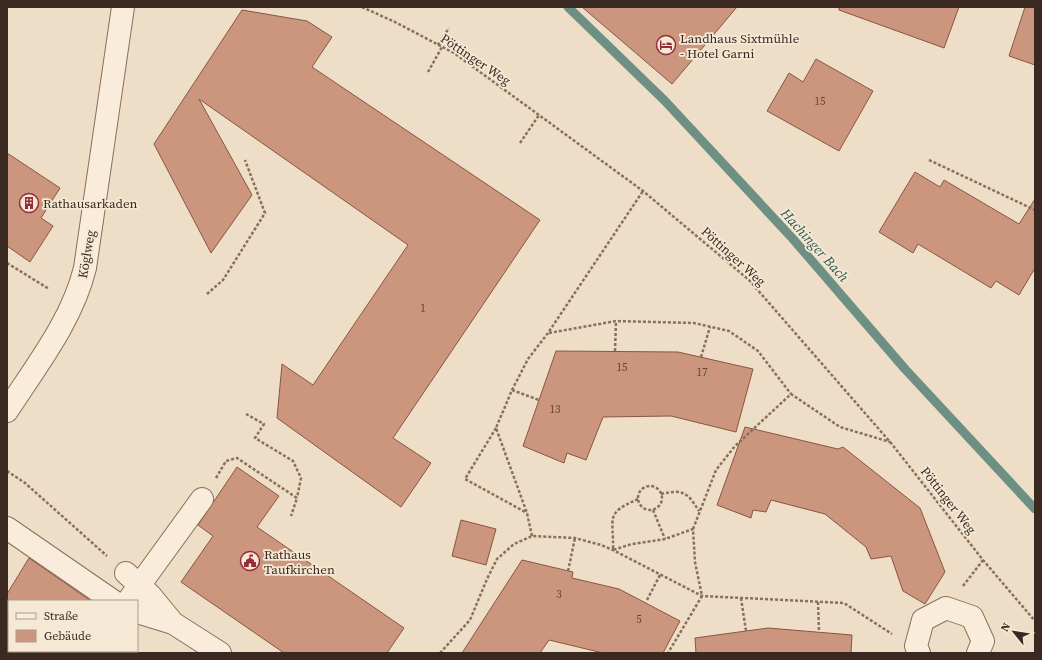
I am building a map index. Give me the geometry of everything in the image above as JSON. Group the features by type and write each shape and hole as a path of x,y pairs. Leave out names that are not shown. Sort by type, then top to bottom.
{"street":[{"name":"Köglweg","path":"7,411 57,333 81,284 123,7"},
{"path":"173,623 150,595 131,587 202,499"},
{"path":"7,528 112,600"},
{"path":"918,650 923,620 946,608 972,617 983,642 978,653"},
{"path":"138,612 173,623 220,653"}],"path":[{"name":"Pöttinger Weg","path":"362,7 454,52 643,191 749,280 891,443 983,560 1035,621"},
{"path":"438,45 449,28"},
{"path":"428,72 442,47"},
{"path":"520,143 539,115"},
{"path":"207,294 222,280 265,212 245,160"},
{"path":"929,160 1035,210"},
{"path":"527,513 465,479 496,428 512,390 528,359 548,333 643,191"},
{"path":"7,263 72,303"},
{"path":"548,333 616,321 694,323 729,331 758,351 791,394 840,427 891,443"},
{"path":"615,351 616,321"},
{"path":"701,357 710,326"},
{"path":"512,390 539,400"},
{"path":"668,653 702,596 695,562 693,528 716,470 734,446 791,394"},
{"path":"246,414 264,424 256,438 293,461 301,478 297,498 291,516"},
{"path":"496,428 527,513 532,536"},
{"path":"214,480 226,461 236,458 297,498"},
{"path":"7,470 25,483 131,587"},
{"path":"651,486 657,489 661,494 662,501 653,510 646,509 640,505 638,499 640,492 644,487 651,486"},
{"path":"661,494 675,491 682,492 687,495 700,511"},
{"path":"614,550 612,518 615,512 621,507 638,499"},
{"path":"653,510 665,539"},
{"path":"614,550 632,544 665,539 693,528"},
{"path":"440,653 470,620 497,559 514,544 532,536 575,538 601,545 614,550 702,596 844,603 918,650"},
{"path":"568,571 575,538"},
{"path":"647,600 660,575"},
{"path":"741,598 746,631"},
{"path":"818,602 819,632"}],"building":[{"name":"Landhaus Sixtmühle - Hotel Garni","path":"582,7 737,7 672,84"},
{"path":"839,7 959,7 944,48 839,10"},
{"path":"1025,7 1035,7 1035,65 1009,56"},
{"path":"242,10 307,21 332,37 312,67 540,220 393,438 431,463 401,507 277,418 282,364 313,385 408,245 199,99 252,195 211,253 154,144"},
{"path":"816,59 873,91 839,151 767,111 789,73 803,82"},
{"name":"Rathausarkaden","path":"7,153 60,188 41,218 53,226 30,262 7,246"},
{"path":"915,172 940,187 944,180 1019,224 1035,199 1035,268 1019,295 996,281 991,288 918,244 913,253 879,232"},
{"path":"556,351 678,352 753,369 736,432 671,416 603,417 586,460 567,453 564,463 523,446"},
{"path":"745,427 838,449 843,447 920,508 945,572 925,604 903,591 891,556 871,559 866,547 825,514 771,500 766,512 753,510 751,518 717,505"},
{"name":"Rathaus Taufkirchen","path":"237,467 279,496 257,527 404,628 387,653 284,653 181,582 213,536 198,525"},
{"path":"461,520 496,529 486,565 452,556"},
{"path":"29,558 90,600 7,601 7,594"},
{"path":"522,560 573,572 572,578 619,589 680,621 663,653 603,653 549,640 540,653 462,653"},
{"path":"768,628 852,635 851,653 696,653 695,638"}],"waterway":[{"name":"Hachinger Bach","path":"568,7 665,101 793,239 905,369 1035,509"}],"place":[{"name":"Landhaus Sixtmühle - Hotel Garni","path":"666,45"},
{"name":"Rathausarkaden","path":"29,203"},
{"name":"Rathaus Taufkirchen","path":"250,561"}]}
